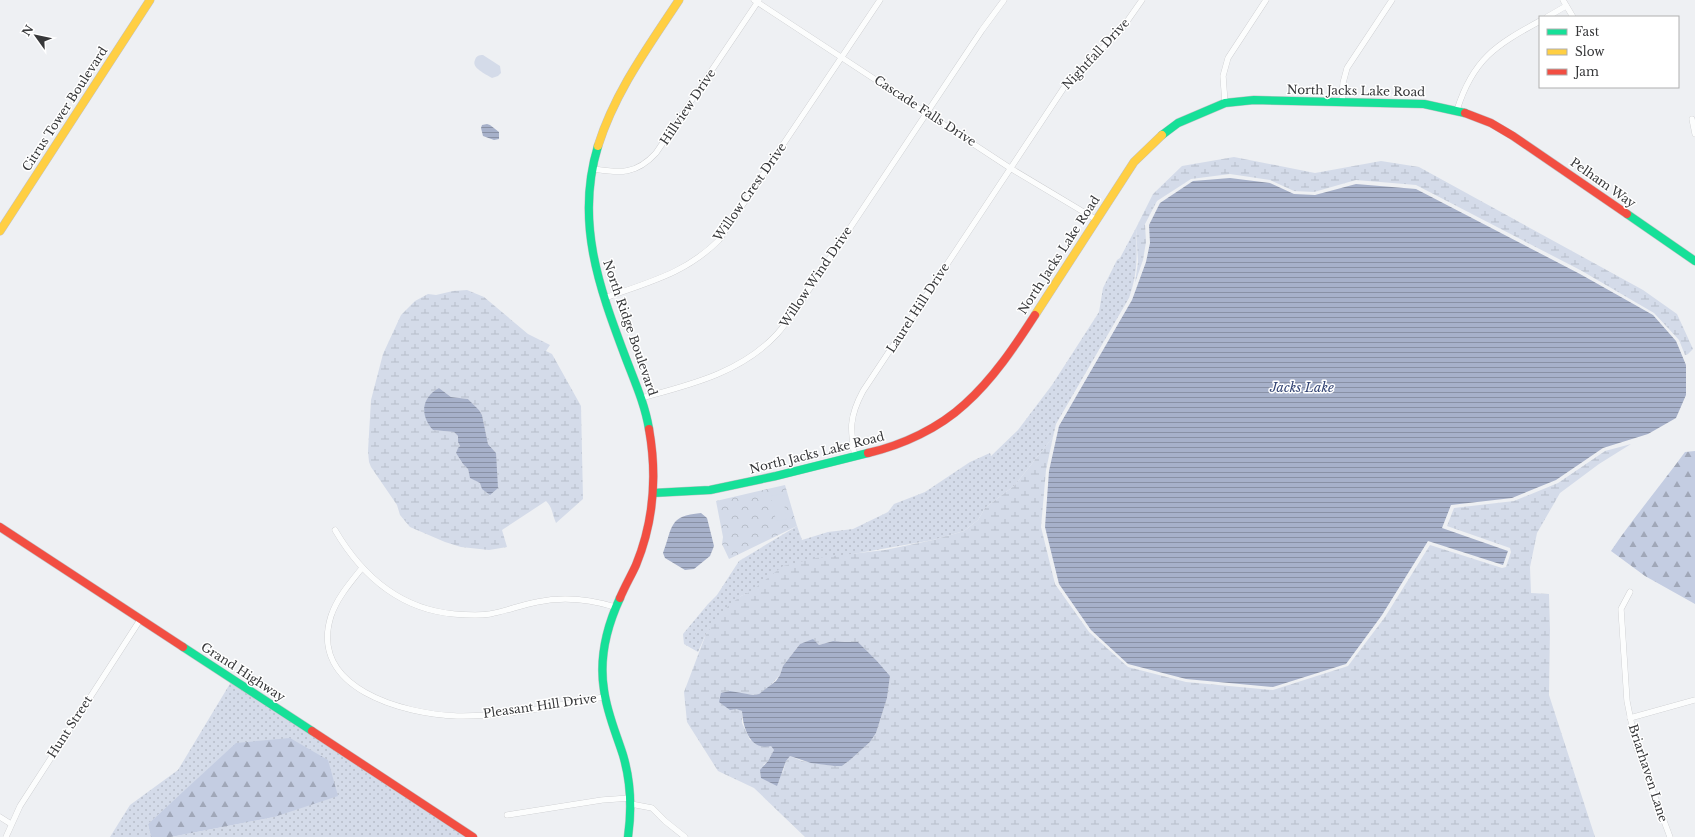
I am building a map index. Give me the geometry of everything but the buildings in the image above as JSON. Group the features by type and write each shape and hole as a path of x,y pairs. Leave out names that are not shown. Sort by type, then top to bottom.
{"street":[{"name":"Citrus Tower Boulevard","path":"0,231 150,0"},
{"name":"North Ridge Boulevard","path":"615,607 630,579 645,540 653,493 654,477 651,437 648,422 641,398 605,298 594,259 590,236 590,194 593,169 600,140 612,108 632,72 679,0"},
{"name":"Willow Crest Drive","path":"605,298 673,273 698,258 714,245 729,227 880,0"},
{"name":"Willow Wind Drive","path":"641,398 679,388 725,371 749,358 776,335 804,297 993,13 1004,0"},
{"name":"Nightfall Drive","path":"1010,168 1068,83 1121,30 1142,0"},
{"path":"1225,103 1223,76 1228,58 1266,0"},
{"path":"1342,102 1343,83 1347,68 1392,0"},
{"path":"1563,0 1572,16"},
{"name":"Hillview Drive","path":"593,169 615,172 635,169 656,153 757,1"},
{"name":"Cascade Falls Drive","path":"757,1 1010,168 1097,220"},
{"path":"1549,16 1566,6"},
{"path":"1457,110 1463,91 1473,72 1487,55 1507,38 1539,22"},
{"name":"North Jacks Lake Road","path":"653,493 710,490 776,476 885,449 930,429 965,404 980,389 1007,356 1134,162 1155,140 1178,123 1225,103 1254,100 1424,104 1457,110 1484,119 1498,126"},
{"path":"1692,119 1695,134"},
{"name":"Pelham Way","path":"1498,126 1695,261"},
{"name":"Laurel Hill Drive","path":"855,457 850,434 850,423 857,402 882,361 1010,168"},
{"name":"Grand Highway","path":"0,527 473,837"},
{"path":"335,530 344,546 362,568 385,589 399,598 429,610 446,613 480,615 518,608 537,602 572,599 596,601 615,607 610,623 603,665 604,697 626,765 631,816 628,837"},
{"name":"Pleasant Hill Drive","path":"362,568 336,605 331,616 328,640 331,655 344,677 360,690 394,705 438,714 458,716 520,711 604,697"},
{"name":"Briarhaven Lane","path":"1630,592 1621,609 1624,679 1630,718 1636,746 1670,837"},
{"name":"Hunt Street","path":"6,837 25,797 140,620"},
{"path":"1630,718 1695,700"},
{"path":"507,815 602,800 630,801 655,810 665,821 685,837"},
{"path":"0,817 11,824"}],"green space":[{"path":"483,55 500,66 501,73 498,76 492,78 475,66 474,63 476,58"},
{"path":"1234,157 1315,173 1381,161 1419,167 1643,290 1677,314 1693,349 1685,355 1679,340 1654,313 1582,271 1416,185 1356,180 1314,192 1294,191 1270,180 1230,174 1191,179 1157,201 1145,224 1146,242 1143,260 1135,283 1138,262 1136,228 1153,194 1182,166"},
{"path":"1136,228 1137,255 1134,280 1129,298 1056,424 1053,437 1015,485 985,508 978,520 964,531 933,540 853,554 741,596 706,634 698,652 684,644 683,634 717,595 739,561 797,526 802,540 828,532 853,529 888,512 894,504 925,492 970,462 990,453 991,456 1018,430 1052,385 1099,312 1103,288 1117,260 1120,258"},
{"path":"467,290 484,297 528,334 550,345 546,351 552,354 581,406 583,499 556,523 551,509 546,501 502,530 507,547 489,550 461,547 410,527 400,515 397,505 369,462 368,451 371,400 383,354 401,315 415,301 428,294 436,295 453,291","holes":["439,388 451,397 468,399 479,410 482,415 488,444 496,453 496,463 481,483 472,478 468,469 456,453 460,446 458,436 454,432 433,430 426,418 424,410"]},
{"path":"1053,437 1046,470 1041,527 1055,584 1089,632 1128,667 1186,682 1273,690 1348,666 1385,617 1430,545 1502,568 1506,567 1511,552 1510,548 1447,526 1454,508 1514,501 1558,483 1605,451 1631,444 1599,464 1560,493 1537,533 1530,567 1531,593 1549,594 1549,695 1595,837 805,837 754,788 718,771 687,722 684,692 706,634 728,606 741,596 750,592 783,566 816,558 885,550 933,540 964,531 978,520 985,508 1015,485","holes":["813,640 819,645 833,641 858,642 890,676 887,698 876,733 870,742 842,766 802,761 790,756 786,761 783,772 763,765 768,761 774,750 771,746 750,740 742,723 742,711 736,709 746,694 759,694 768,688 780,675 783,666 800,644"]},
{"path":"1695,451 1695,604 1645,576 1611,551 1685,452"},
{"path":"785,485 797,526 729,559 722,544 723,537 716,501"},
{"path":"782,494 787,519 776,521 771,496"},
{"path":"231,682 467,837 171,837 274,817 179,796 148,824 151,837 110,837 130,805 178,770"},
{"path":"290,738 328,760 338,796 274,817 171,837 151,837 148,824 236,743"}],"water":[{"path":"487,124 499,132 499,139 494,140 483,136 481,128 482,125"},
{"name":"Jacks Lake","path":"1230,178 1270,183 1294,194 1315,195 1356,184 1416,189 1580,274 1653,315 1676,341 1686,365 1686,395 1676,418 1648,434 1603,448 1556,480 1512,498 1451,505 1442,528 1508,551 1503,565 1428,541 1382,615 1346,664 1273,687 1186,679 1128,664 1091,630 1059,584 1045,527 1049,471 1059,426 1132,300 1146,262 1150,243 1149,225 1160,203 1193,181"},
{"path":"439,388 451,397 468,399 482,415 488,444 496,453 498,488 490,495 482,489 480,483 470,478 468,469 456,453 460,446 458,436 454,432 433,430 426,419 424,407 426,402 433,392"},
{"path":"701,513 707,518 714,546 710,556 694,569 685,570 665,558 663,553 673,524 683,517"},
{"path":"813,639 819,645 833,641 858,642 890,676 887,698 876,733 870,742 850,760 842,766 834,766 811,763 790,756 786,761 777,786 761,778 760,770 768,761 774,750 771,746 764,747 753,742 746,731 742,711 736,709 730,710 719,702 721,693 730,691 753,695 759,694 776,681 783,666 800,644"}],"traffic: fast":[{"path":"1162,135 1178,123 1225,103 1254,100 1424,104 1465,113"},
{"path":"598,146 591,174 589,201 593,253 607,305 642,401 649,429"},
{"path":"1627,214 1695,261"},
{"path":"653,493 710,490 776,476 868,453"},
{"path":"620,598 611,620 605,643 603,655 603,678 607,707 628,775 630,806 628,837"},
{"path":"183,647 312,731"}],"traffic: slow":[{"path":"0,231 150,0"},
{"path":"598,146 613,107 623,88 633,70 679,0"},
{"path":"1035,315 1134,162 1162,135"}],"traffic: jam":[{"path":"1465,113 1491,123 1513,136 1627,214"},
{"path":"868,453 881,450 907,440 932,428 955,413 985,384 994,373 1035,315"},
{"path":"620,598 636,565 647,532 653,480 653,463 649,429"},
{"path":"0,527 183,647"},
{"path":"312,731 473,837"}]}
